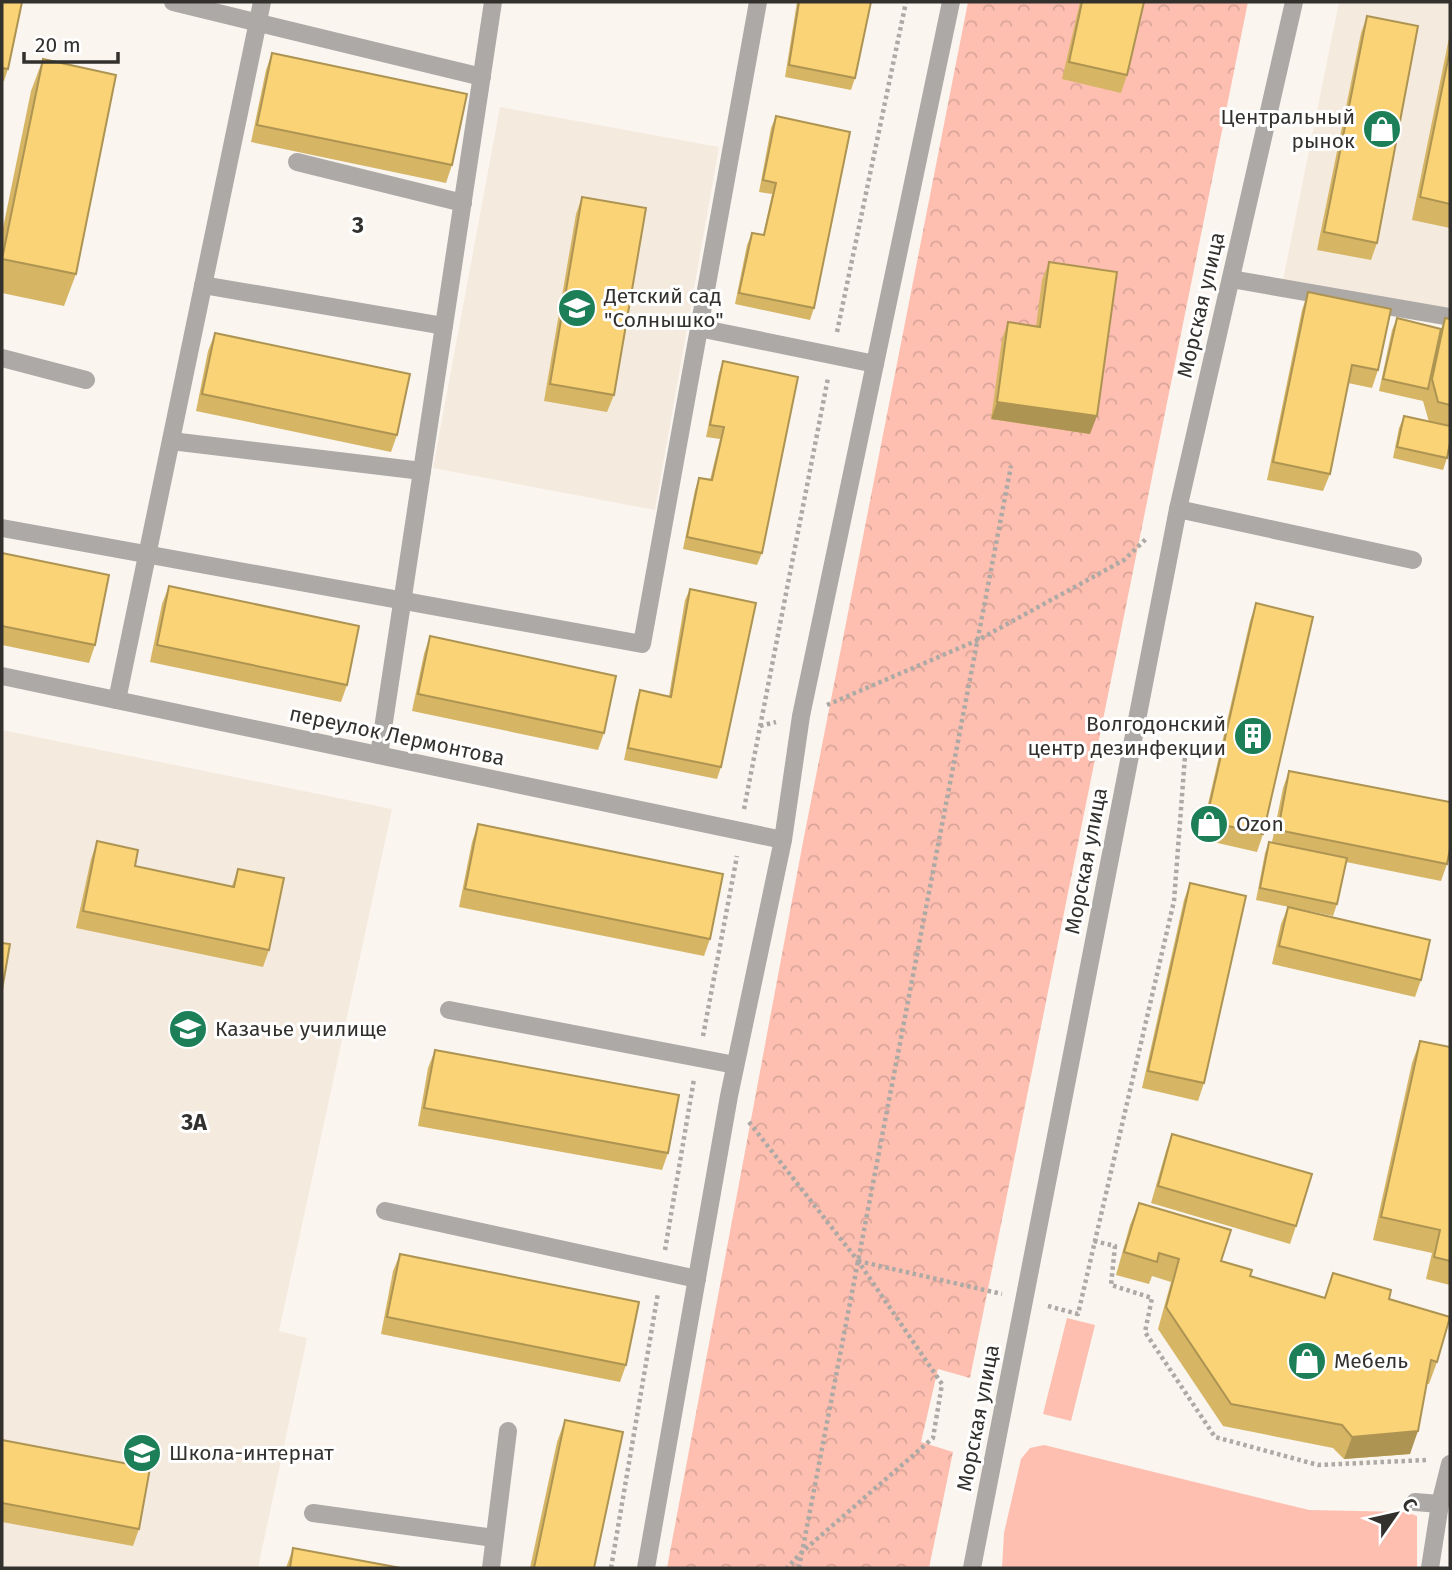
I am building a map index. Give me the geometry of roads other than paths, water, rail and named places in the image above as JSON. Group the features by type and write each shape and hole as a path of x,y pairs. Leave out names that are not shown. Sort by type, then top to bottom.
{"street":[{"path":"173,2 482,78"},
{"path":"117,700 262,2"},
{"path":"379,755 493,2"},
{"path":"2,528 642,644 758,2"},
{"path":"646,1568 729,1096 783,840 801,716 951,2"},
{"name":"Морская улица","path":"972,1568 1178,509 1294,2"},
{"path":"297,162 463,202"},
{"path":"1231,279 1450,317"},
{"path":"203,285 444,326"},
{"path":"699,328 875,364"},
{"path":"2,358 86,380"},
{"path":"171,441 422,471"},
{"path":"1178,509 1413,559"},
{"name":"переулок Лермонтова","path":"2,676 783,840"},
{"path":"449,1010 735,1065"},
{"path":"385,1210 697,1279"},
{"path":"491,1568 508,1431"},
{"path":"1430,1568 1440,1504 1450,1464"},
{"path":"1415,1502 1440,1504"},
{"path":"313,1513 494,1538"}],"place":[{"name":"Центральный рынок","path":"1382,129"},
{"name":"Детский сад \"Солнышко\"","path":"577,308"},
{"name":"Волгодонский центр дезинфекции","path":"1253,736"},
{"name":"Ozon","path":"1209,824"},
{"name":"Казачье училище","path":"188,1029"},
{"name":"Мебель","path":"1307,1361"},
{"name":"Школа-интернат","path":"142,1453"}],"district":[{"name":"3","path":"358,225"},
{"name":"3А","path":"194,1122"}]}
